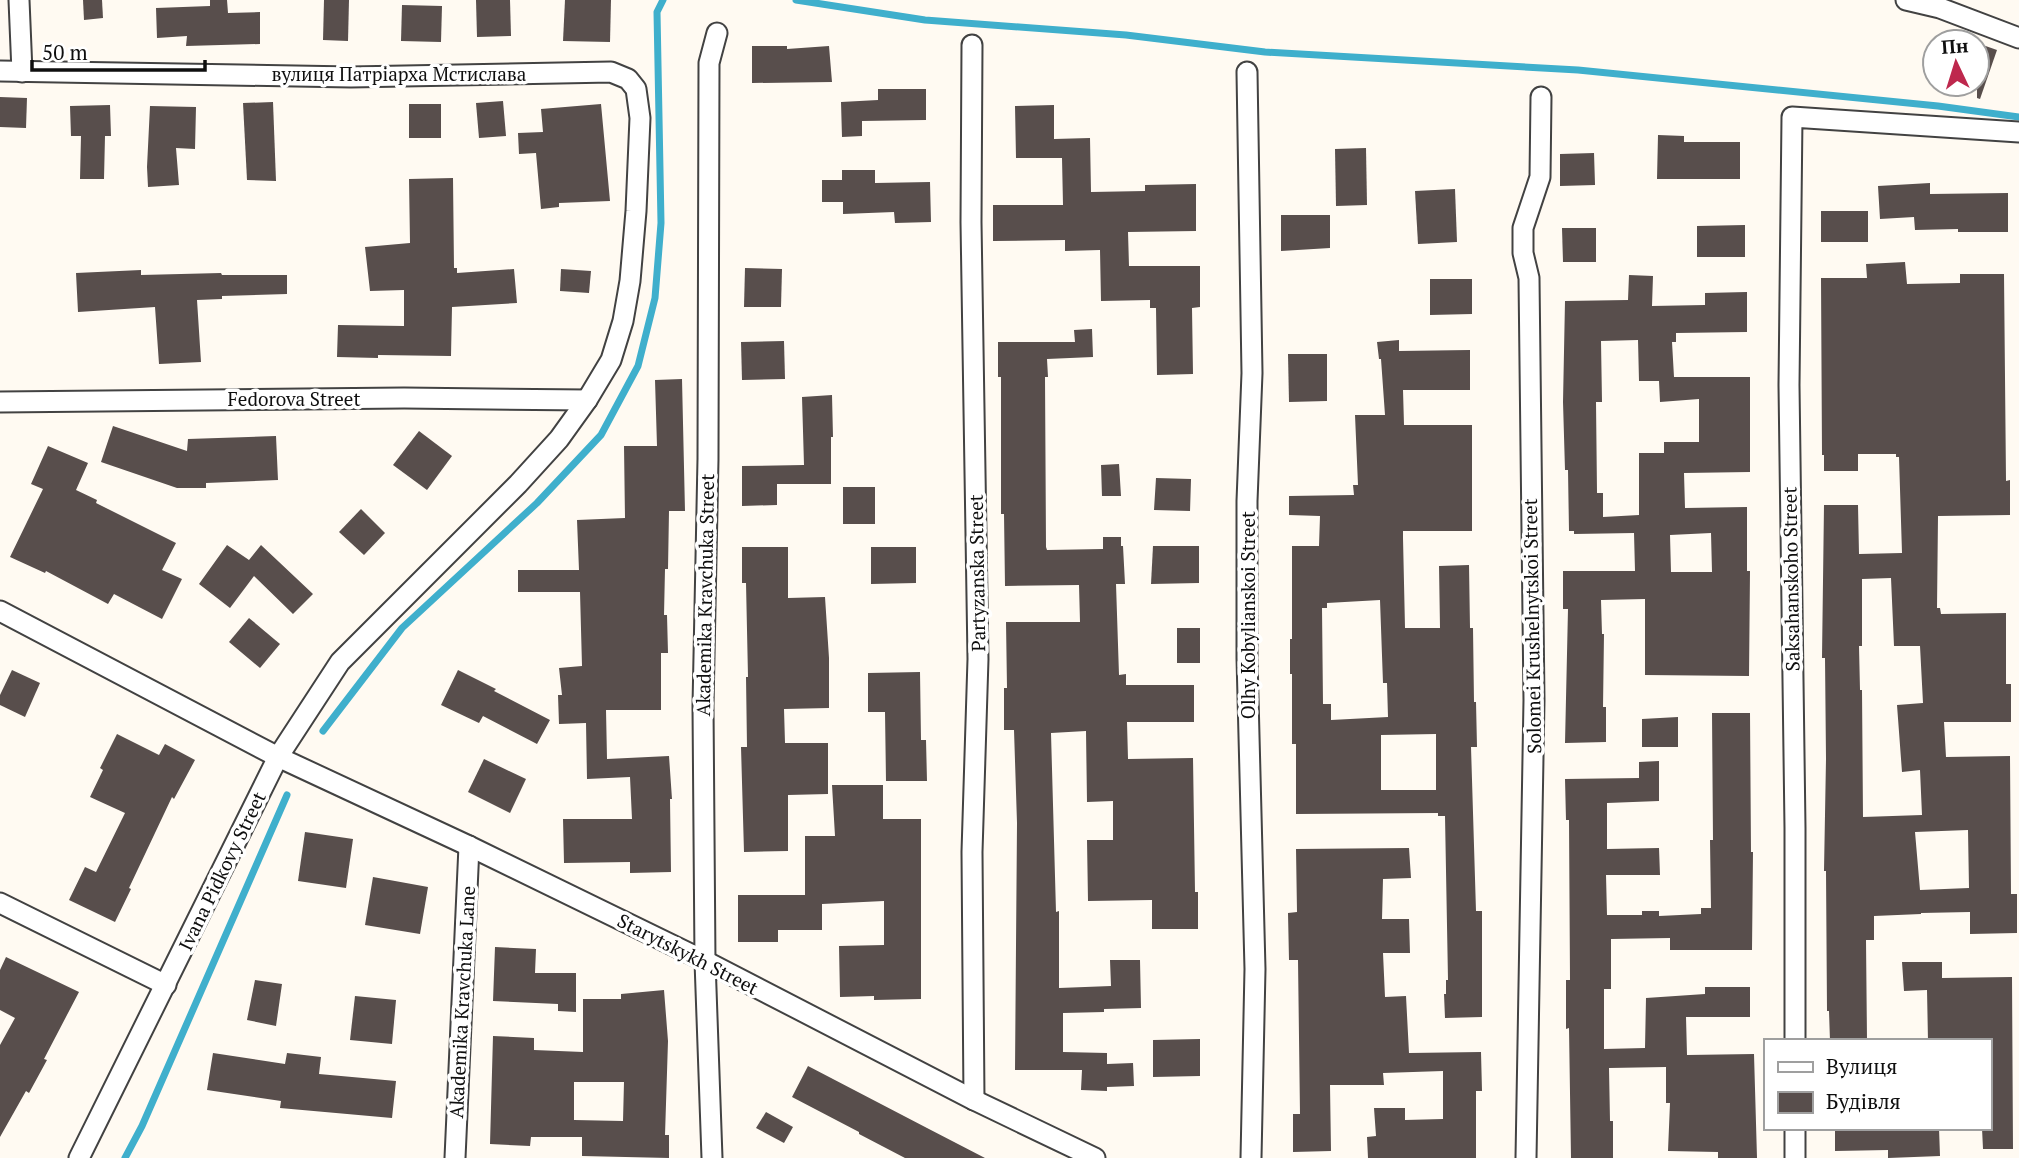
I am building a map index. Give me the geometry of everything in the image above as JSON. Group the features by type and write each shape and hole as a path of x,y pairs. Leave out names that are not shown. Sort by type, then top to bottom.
{"street":[{"path":"19,0 22,72"},
{"path":"1906,0 1940,8 2019,38"},
{"name":"Akademika Kravchuka Street","path":"712,1158 705,961 703,706 708,459 709,63 717,33"},
{"name":"Partyzanska Street","path":"972,45 971,222 978,659 972,852 974,1100"},
{"name":"вулиця Патріарха Мстислава","path":"0,71 351,77 611,72 628,79"},
{"name":"Olhy Kobylianskoi Street","path":"1247,72 1252,373 1247,501 1247,658 1255,969 1251,1158"},
{"name":"Ivana Pidkovy Street","path":"79,1158 278,757 340,662 559,439 611,360 623,321 630,281 636,211 640,118 636,89 628,79"},
{"name":"Solomei Krushelnytskoi Street","path":"1526,1158 1534,700 1529,278 1522,253 1523,228 1541,177 1541,97"},
{"name":"Saksahanskoho Street","path":"1795,1039 1789,385 1792,117 2019,132"},
{"name":"Fedorova Street","path":"0,402 390,398 587,400"},
{"path":"0,611 278,757"},
{"name":"Starytskykh Street","path":"278,757 705,961 974,1100 1095,1158"},
{"name":"Akademika Kravchuka Lane","path":"455,1158 469,846"},
{"path":"0,903 166,985"},
{"path":"1795,1130 1795,1158"}],"building":[{"path":"83,0 102,0 103,18 84,20"},
{"path":"210,0 227,0 228,13 260,12 260,44 186,46 187,36 157,38 156,8 210,6"},
{"path":"324,0 349,0 348,41 323,40"},
{"path":"476,0 510,0 511,36 477,37"},
{"path":"565,0 611,0 610,42 563,41"},
{"path":"402,5 442,6 441,42 401,41"},
{"path":"752,46 787,46 787,49 829,46 832,82 752,83"},
{"path":"1991,48 1997,50 1991,67"},
{"path":"878,89 926,89 926,120 862,121 862,136 842,137 841,102 878,100"},
{"path":"0,97 27,98 26,128 0,127"},
{"path":"503,101 506,136 479,138 476,103"},
{"path":"273,102 276,181 247,180 243,103"},
{"path":"409,104 441,104 441,138 409,138"},
{"path":"601,104 610,201 559,203 559,207 541,209 536,153 519,154 518,133 543,132 541,109"},
{"path":"110,105 111,136 105,136 104,179 80,179 81,136 71,136 70,106"},
{"path":"1054,105 1054,139 1090,138 1091,192 1145,191 1145,185 1196,184 1196,231 1128,232 1129,266 1200,266 1200,307 1192,308 1193,374 1157,375 1156,308 1150,308 1150,300 1101,301 1100,250 1065,251 1065,240 993,241 993,205 1063,205 1062,158 1016,158 1015,106"},
{"path":"150,106 196,107 195,149 176,148 179,185 148,187"},
{"path":"1658,135 1684,136 1684,142 1740,142 1740,179 1657,179"},
{"path":"1366,148 1367,205 1336,206 1335,149"},
{"path":"1594,153 1595,185 1560,186 1560,154"},
{"path":"842,170 875,170 875,183 930,182 931,222 895,223 894,212 843,214 843,202 822,202 822,180 842,180"},
{"path":"453,178 454,268 457,268 457,273 514,269 517,303 452,307 451,356 337,357 338,325 404,326 404,290 370,291 365,247 410,243 409,179"},
{"path":"1930,183 1930,194 2008,193 2008,232 1915,230 1914,217 1880,219 1878,186"},
{"path":"1455,189 1457,242 1418,244 1415,191"},
{"path":"1821,211 1868,211 1868,242 1821,242"},
{"path":"1281,215 1330,215 1330,248 1281,251"},
{"path":"1745,225 1745,257 1697,257 1697,226"},
{"path":"1562,228 1596,228 1596,262 1563,262"},
{"path":"1905,262 1907,284 1960,283 1960,274 2004,274 2006,481 2010,480 2010,515 1938,516 1937,608 1940,608 1941,614 2006,613 2006,684 2011,684 2011,722 1944,722 1946,757 2010,756 2011,894 2017,894 2017,933 1970,934 1970,912 1874,916 1874,940 1866,940 1867,1039 1830,1039 1824,871 1824,505 1858,505 1859,554 1902,553 1899,457 1896,457 1896,454 1858,454 1858,471 1824,471 1821,278 1867,278 1866,264","holes":["1891,578 1894,646 1920,646 1923,703 1897,705 1902,772 1920,770 1922,815 1863,817 1859,646 1862,646 1862,579","1968,830 1969,888 1920,890 1915,832"]},
{"path":"745,268 782,269 781,307 744,307"},
{"path":"561,269 591,271 589,293 560,291"},
{"path":"141,270 141,275 287,275 287,294 222,296 222,299 197,300 201,362 159,364 155,307 78,312 76,273"},
{"path":"1629,275 1653,276 1652,306 1705,305 1705,293 1747,292 1747,332 1676,333 1676,342 1672,342 1674,377 1750,377 1750,472 1684,473 1685,508 1747,507 1747,571 1750,571 1749,676 1645,675 1645,599 1601,600 1606,742 1565,743 1568,609 1563,609 1563,571 1635,571 1634,533 1574,534 1574,531 1569,531 1563,402 1565,301 1628,300","holes":["1638,340 1639,381 1659,381 1660,402 1699,399 1699,442 1664,442 1664,453 1639,453 1639,515 1603,517 1603,493 1597,493 1596,402 1602,402 1601,341","1711,533 1712,572 1671,572 1670,535"]},
{"path":"1430,279 1472,279 1472,314 1430,315"},
{"path":"1092,329 1093,357 1047,359 1046,547 1047,550 1103,549 1103,537 1121,537 1125,584 1116,584 1119,675 1126,674 1126,685 1194,685 1194,722 1127,722 1128,759 1193,758 1198,929 1152,929 1152,900 1088,901 1087,840 1113,840 1113,801 1087,802 1086,731 1051,733 1056,912 1059,911 1059,988 1111,986 1110,960 1140,960 1141,1008 1063,1013 1063,1052 1107,1053 1107,1064 1133,1063 1134,1086 1107,1087 1107,1091 1081,1090 1082,1070 1015,1070 1017,823 1014,730 1004,730 1004,688 1007,688 1006,622 1080,622 1079,585 1005,586 998,342 1075,342 1074,330"},
{"path":"1399,340 1399,351 1470,350 1470,390 1403,390 1404,425 1472,425 1472,531 1403,531 1403,538 1405,628 1440,628 1439,566 1469,565 1477,747 1471,747 1476,911 1482,911 1482,1017 1445,1018 1444,994 1448,980 1445,816 1438,816 1438,813 1296,814 1296,744 1292,744 1290,674 1292,546 1319,546 1320,516 1289,515 1289,496 1354,495 1353,485 1358,485 1355,415 1385,415 1381,359 1377,342","holes":["1380,600 1383,683 1387,683 1388,717 1331,720 1331,704 1323,704 1322,608 1327,608 1327,603","1436,734 1436,790 1381,790 1381,735"]},
{"path":"784,341 785,379 742,380 741,342"},
{"path":"1288,354 1327,354 1327,401 1289,402"},
{"path":"682,379 685,511 669,511 664,615 667,615 668,653 661,653 661,710 606,710 607,759 669,756 672,799 671,872 630,873 630,862 564,863 563,819 632,819 630,777 587,779 586,723 559,724 558,695 562,695 559,668 582,666 580,592 518,592 518,570 579,570 577,520 625,518 624,446 657,446 655,380"},
{"path":"832,395 831,484 777,484 777,505 742,506 742,466 804,465 802,397"},
{"path":"113,426 187,451 188,439 276,436 278,480 206,483 206,488 177,488 101,462"},
{"path":"419,431 452,456 427,490 393,465"},
{"path":"48,446 88,463 76,490 97,500 96,503 176,543 162,570 182,579 162,619 114,594 108,604 46,571 45,573 10,557 43,489 31,484"},
{"path":"1119,464 1121,496 1102,496 1101,465"},
{"path":"1156,478 1191,479 1190,511 1154,510"},
{"path":"843,487 875,487 875,524 843,524"},
{"path":"361,509 385,533 364,555 339,532"},
{"path":"227,545 249,560 261,545 313,594 293,614 254,576 230,608 199,584"},
{"path":"1153,546 1199,546 1199,583 1151,584"},
{"path":"742,547 788,547 788,598 825,597 829,708 784,709 785,743 828,743 828,794 788,795 788,851 744,852 741,747 747,747 748,677 746,583 742,583"},
{"path":"871,547 916,547 916,583 871,584"},
{"path":"249,618 280,644 260,668 229,642"},
{"path":"1177,628 1200,628 1200,663 1177,663"},
{"path":"12,670 40,683 25,717 0,705 0,695"},
{"path":"458,670 550,720 537,744 483,716 479,723 441,705"},
{"path":"920,672 921,740 926,740 927,781 886,781 885,712 868,712 868,673"},
{"path":"1712,713 1750,713 1752,950 1670,950 1670,938 1611,939 1611,989 1604,989 1604,1049 1645,1048 1646,998 1705,994 1705,987 1750,987 1750,1017 1686,1017 1687,1055 1754,1054 1757,1158 1718,1158 1718,1152 1668,1151 1670,1103 1666,1103 1666,1067 1609,1068 1613,1158 1571,1158 1569,1028 1566,1029 1566,980 1570,980 1569,820 1566,820 1565,779 1639,778 1639,762 1659,761 1659,801 1607,803 1607,849 1659,848 1660,875 1606,875 1607,915 1642,915 1642,911 1659,911 1659,916 1701,914 1701,908 1711,908"},
{"path":"1678,717 1678,747 1642,747 1642,719"},
{"path":"117,734 159,755 165,744 195,760 174,799 172,797 115,922 69,900 85,867 96,872 125,813 90,797 103,770 100,768"},
{"path":"484,759 526,779 510,813 468,792"},
{"path":"832,785 883,785 883,819 921,819 921,999 874,1000 874,996 840,997 839,946 884,945 884,901 822,904 822,930 778,930 778,942 738,942 738,895 805,895 805,836 835,836"},
{"path":"305,832 353,839 346,888 298,881"},
{"path":"1409,848 1411,878 1383,879 1382,919 1409,919 1410,953 1383,953 1385,997 1406,996 1409,1053 1481,1052 1482,1091 1476,1091 1476,1158 1368,1158 1367,1137 1376,1136 1374,1108 1405,1108 1405,1120 1443,1119 1443,1071 1383,1073 1384,1085 1330,1085 1331,1151 1293,1152 1293,1114 1300,1114 1298,960 1289,960 1288,913 1297,912 1296,849"},
{"path":"373,877 428,887 420,934 365,925"},
{"path":"495,947 536,949 535,973 576,973 576,1012 558,1011 558,1004 493,1001"},
{"path":"6,957 79,992 44,1059 47,1060 0,1137 0,1045 15,1018 0,1010 0,970"},
{"path":"1902,962 1942,962 1942,978 2012,977 2013,1149 1983,1149 1982,1130 1991,1130 1991,1039 1928,1039 1927,990 1904,991"},
{"path":"255,980 282,984 276,1026 247,1020"},
{"path":"664,990 668,1041 665,1135 669,1135 669,1158 582,1156 582,1137 531,1137 530,1146 490,1144 493,1036 534,1038 534,1050 583,1052 583,999 621,999 621,994","holes":["574,1082 624,1082 623,1121 574,1120"]},
{"path":"355,996 396,1000 392,1044 350,1040"},
{"path":"1200,1039 1200,1076 1153,1077 1153,1040"},
{"path":"213,1053 285,1064 287,1053 321,1057 319,1074 396,1081 392,1118 280,1108 281,1101 207,1090"},
{"path":"808,1066 985,1158 905,1158 792,1097"},
{"path":"766,1112 793,1127 784,1143 756,1128"},
{"path":"1835,1130 1939,1130 1940,1156 1888,1158 1888,1150 1835,1151"}],"waterway":[{"path":"323,731 402,628 537,503 601,435 638,366 655,298 661,223 657,12 663,0"},
{"path":"796,0 925,20 1126,35 1265,52 1578,70 1938,106 2019,117"},
{"path":"125,1158 142,1126 287,795"}]}
